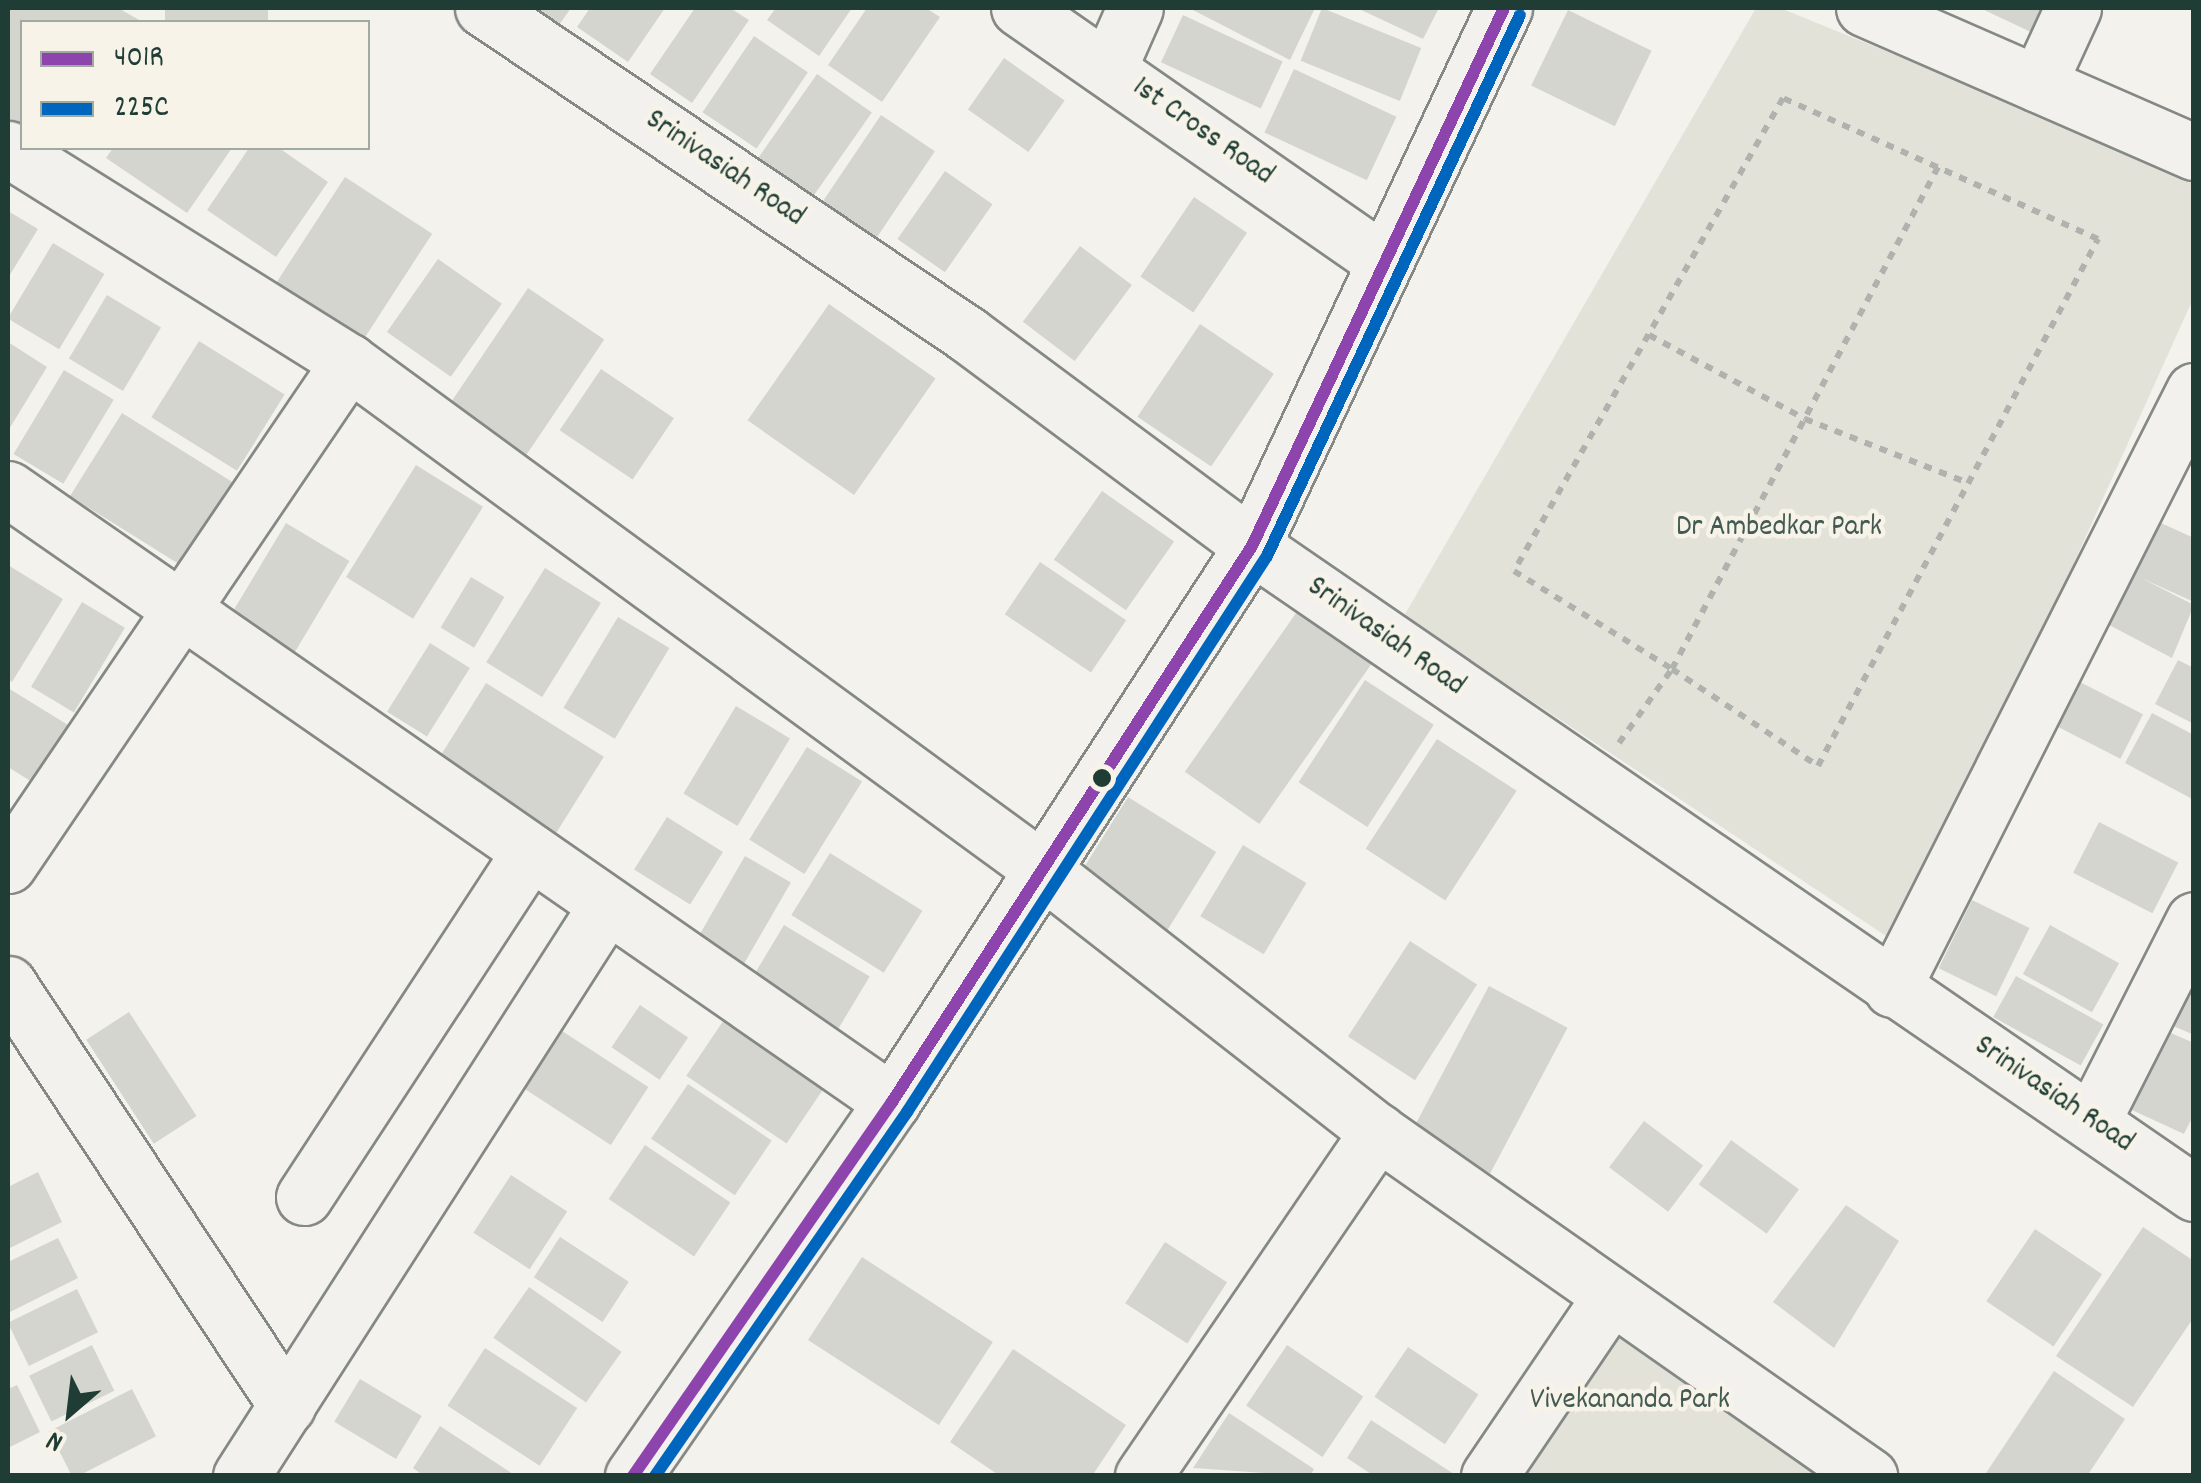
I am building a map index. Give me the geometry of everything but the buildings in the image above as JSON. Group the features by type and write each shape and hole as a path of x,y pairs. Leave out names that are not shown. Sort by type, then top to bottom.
{"street":[{"name":"Srinivasiah Road","path":"483,8 966,334 1252,546 2194,1193"},
{"name":"1st Cross Road","path":"1019,8 1384,262"},
{"path":"1109,67 1135,8"},
{"path":"632,1476 892,1102 1252,546 1504,8"},
{"path":"1864,8 2194,152"},
{"path":"2038,84 2074,8"},
{"path":"8,150 349,362 1040,868 1378,1132 1869,1476"},
{"path":"10,856 349,362"},
{"path":"1892,988 2190,405"},
{"path":"8,489 892,1102"},
{"path":"304,1196 530,850"},
{"path":"241,1476 608,905"},
{"path":"2092,1121 2193,922"},
{"path":"8,984 287,1406"},
{"path":"1143,1476 1378,1132"},
{"path":"1489,1476 1612,1296"}],"path":[{"path":"1784,98 2098,239 1818,766 1514,571 1649,335 1784,98"},
{"path":"1592,781 1672,669 1938,168"},
{"path":"1649,335 1805,419 1968,483"}],"green space":[{"name":"Dr Ambedkar Park","path":"1756,8 1780,8 2193,176 2193,299 1901,946 1404,616"},
{"name":"Vivekananda Park","path":"1611,1296 1869,1476 1489,1476"}],"transit line":[{"name":"401R","path":"633,1476 892,1102 1252,546 1504,8"},
{"name":"225C","path":"655,1476 907,1112 1267,556 1520,15"}]}
